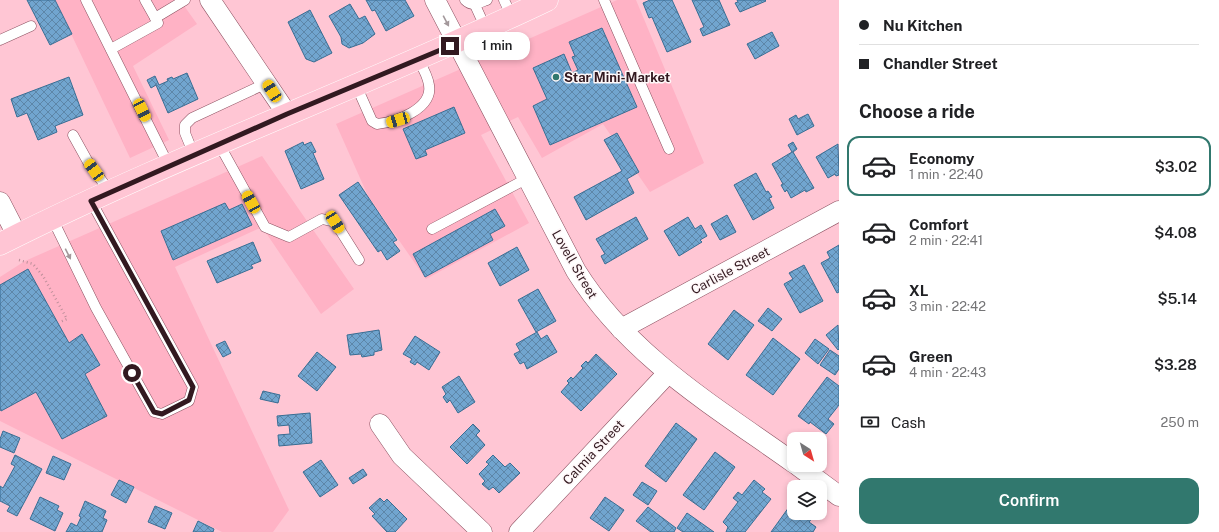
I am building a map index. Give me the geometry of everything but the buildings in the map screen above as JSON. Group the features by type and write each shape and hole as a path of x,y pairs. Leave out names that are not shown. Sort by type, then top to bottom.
{"main road":[{"path":"8,240 110,192 486,29 508,8 546,0"}],"street":[{"path":"210,0 287,114"},
{"name":"Lovell Street","path":"435,0 580,277 603,310 643,352 668,373 787,458"},
{"path":"0,202 8,240"},
{"name":"Carlisle Street","path":"621,329 839,211"},
{"name":"Calmia Street","path":"519,532 668,373"},
{"path":"380,424 402,456 482,532"},
{"path":"807,472 838,492"}],"lane":[{"path":"86,0 169,166"},
{"path":"111,49 158,23 145,0"},
{"path":"155,18 186,0"},
{"path":"465,0 469,4 475,5 486,0"},
{"path":"604,0 669,149"},
{"path":"475,5 486,29"},
{"path":"0,40 31,26"},
{"path":"356,85 372,121 377,124 398,120 421,106 428,94 430,85 418,59"},
{"path":"194,155 184,133 185,125 192,118 267,83"},
{"path":"73,135 88,162 110,192"},
{"path":"219,144 265,227 289,237 322,219 335,222 359,260"},
{"path":"432,229 528,178"},
{"path":"52,218 96,308 154,412 162,414 189,400 193,387 91,201"}],"path":[{"path":"19,260 33,264 43,276 67,319 60,322"}],"shaded area":[{"path":"55,0 180,0 197,24 133,66 169,140 130,158"},
{"path":"617,0 636,0 704,163 650,192 603,124 542,158 518,117 481,135 529,223 426,279 368,196 336,124"},
{"path":"262,156 354,289 321,314 262,227 175,267 289,510 273,532 222,532 0,421 0,277 25,261"}],"place":[{"name":"Star Mini-Market","path":"556,77"}],"route":[{"path":"132,373 154,412 162,414 189,400 193,387 101,222 91,201 287,114 450,46"}]}
